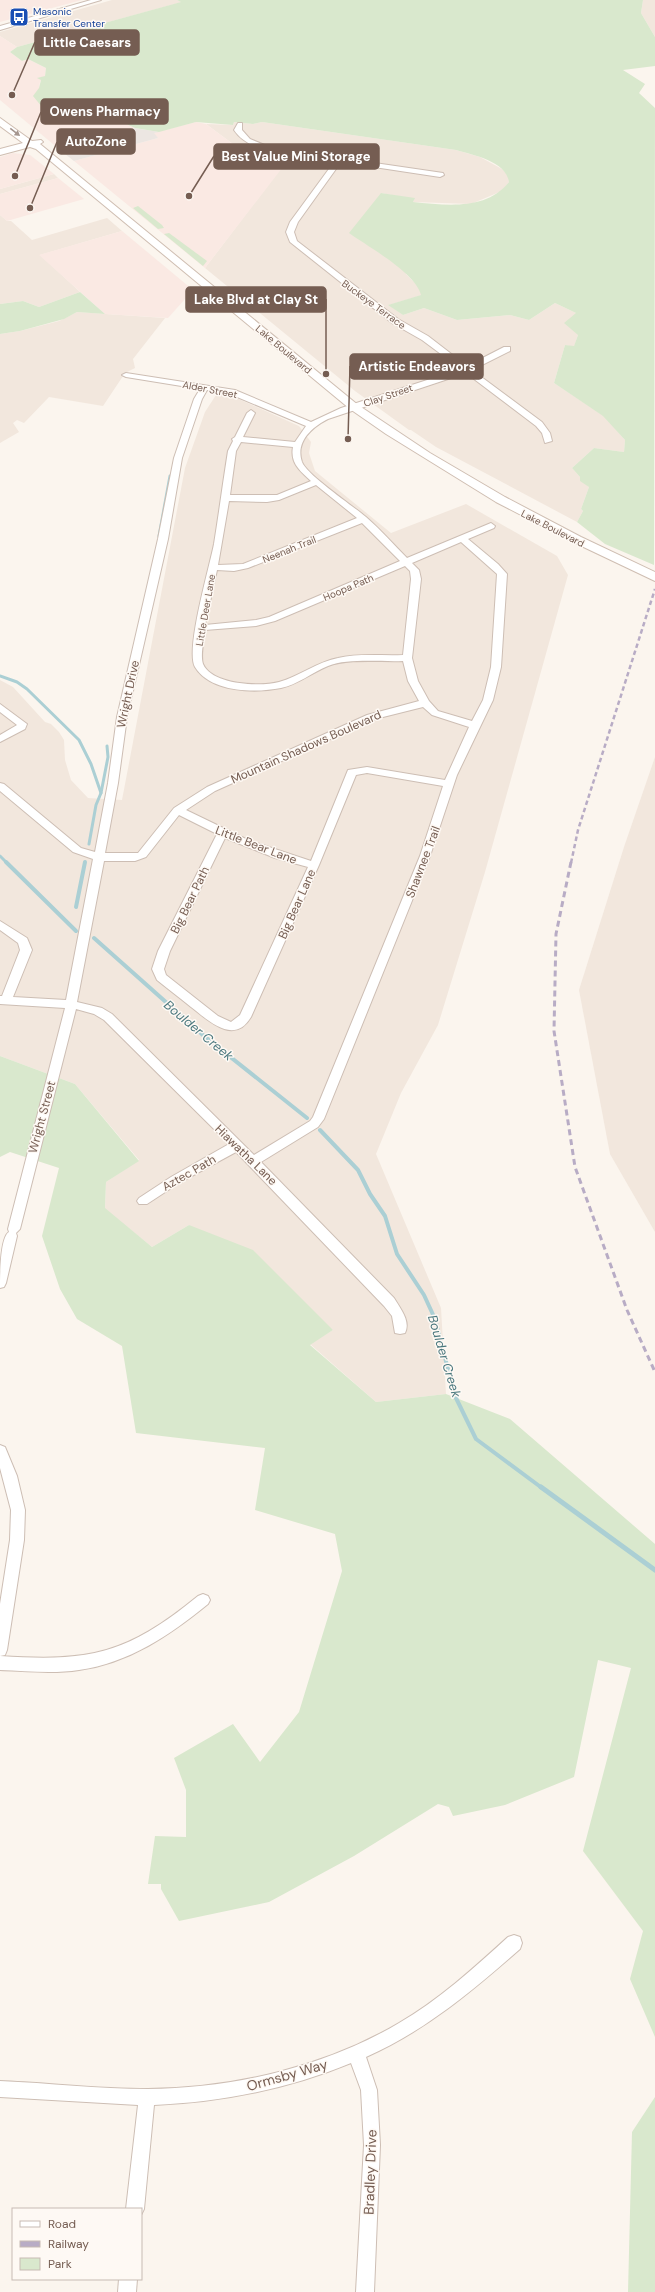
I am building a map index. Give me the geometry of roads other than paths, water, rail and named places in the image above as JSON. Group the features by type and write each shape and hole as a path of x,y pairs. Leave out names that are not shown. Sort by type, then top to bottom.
{"main road":[{"name":"Lake Boulevard","path":"2,113 14,120 37,144 354,407 398,439 448,470 546,526 655,577"},
{"name":"Lake Boulevard","path":"0,121 37,144"},
{"path":"0,152 37,144"}],"street":[{"path":"0,28 98,0"},
{"path":"240,124 238,130 241,135 256,145 271,150 440,176"},
{"name":"Buckeye Terrace","path":"339,160 294,222 290,232 294,242 395,321 425,338 467,368 539,424 546,433 548,441"},
{"name":"Clay Street","path":"354,407 467,368 495,357 507,349"},
{"name":"Alder Street","path":"126,375 205,387 242,395 312,425"},
{"name":"Wright Drive","path":"71,1006 99,856 122,716 163,539 174,476 198,399 205,387"},
{"path":"354,407 329,416 312,425 297,445 299,466 315,482 363,519 405,560 416,574 406,658 413,681 425,703 435,713 443,717 475,725"},
{"name":"Little Deer Lane","path":"251,413 236,439 232,451 226,498 200,628 197,659 199,666 204,672 219,681 241,687 265,688 281,685 325,664 340,660 406,658"},
{"path":"236,439 297,445"},
{"path":"226,498 267,499 280,496 315,482"},
{"name":"Neenah Trail","path":"212,568 244,566 363,519"},
{"name":"Hoopa Path","path":"200,628 256,623 272,619 394,568 405,560 491,526"},
{"name":"Shawnee Trail","path":"252,1162 314,1124 318,1119 386,956 437,824 450,784 475,725 488,700 495,677 500,636 502,574 496,566 461,538"},
{"name":"Mountain Shadows Boulevard","path":"0,786 77,850 99,856 128,858 142,855 164,825 178,810 211,789 371,717 425,703"},
{"path":"0,707 22,724 21,727 0,739"},
{"name":"Big Bear Lane","path":"158,966 161,977 220,1025 238,1026 246,1017 314,865 352,772 367,770 450,784"},
{"name":"Little Bear Lane","path":"178,810 222,834 293,860 314,865"},
{"name":"Big Bear Path","path":"158,966 222,834"},
{"path":"0,925 23,941 26,950 3,1000"},
{"name":"Hiawatha Lane","path":"3,1000 91,1009 108,1018 389,1302 398,1316 400,1329"},
{"name":"Wright Street","path":"0,1282 71,1006"},
{"name":"Aztec Path","path":"143,1201 175,1180 236,1146"},
{"path":"0,1451 10,1476 18,1510 17,1540 0,1650"},
{"path":"0,1663 59,1666 76,1664 124,1652 147,1642 185,1617 204,1600"},
{"name":"Ormsby Way","path":"0,2089 147,2097 186,2095 259,2085 356,2054 390,2037 438,2007 514,1943"},
{"name":"Bradley Drive","path":"356,2054 369,2090 371,2117 372,2145 365,2292"},
{"path":"135,2208 147,2097"},
{"path":"126,2292 128,2280"}],"waterway":[{"path":"159,536 170,476"},
{"path":"0,676 17,682 27,689 79,740 91,764 101,793"},
{"path":"101,793 108,757 107,746"},
{"path":"89,844 96,805 101,793"},
{"name":"Boulder Creek","path":"0,856 6,862"},
{"name":"Boulder Creek","path":"6,862 76,931"},
{"path":"76,907 85,862"},
{"name":"Boulder Creek","path":"94,938 204,1036 307,1118"},
{"name":"Boulder Creek","path":"320,1130 358,1170 370,1194 385,1216 397,1254 424,1295 435,1319 455,1396 476,1439 542,1488"},
{"name":"Boulder Creek","path":"541,1487 655,1570"}],"railway":[{"path":"571,863 578,830 655,589"},
{"path":"571,862 556,934 554,1031 575,1167 627,1310 655,1372"}],"place":[{"name":"Masonic Transfer Center","path":"19,17"},
{"name":"Little Caesars","path":"12,95"},
{"name":"Owens Pharmacy","path":"15,176"},
{"name":"Best Value Mini Storage","path":"189,196"},
{"name":"AutoZone","path":"30,208"},
{"name":"Lake Blvd at Clay St","path":"326,374"},
{"name":"Artistic Endeavors","path":"348,439"}]}
